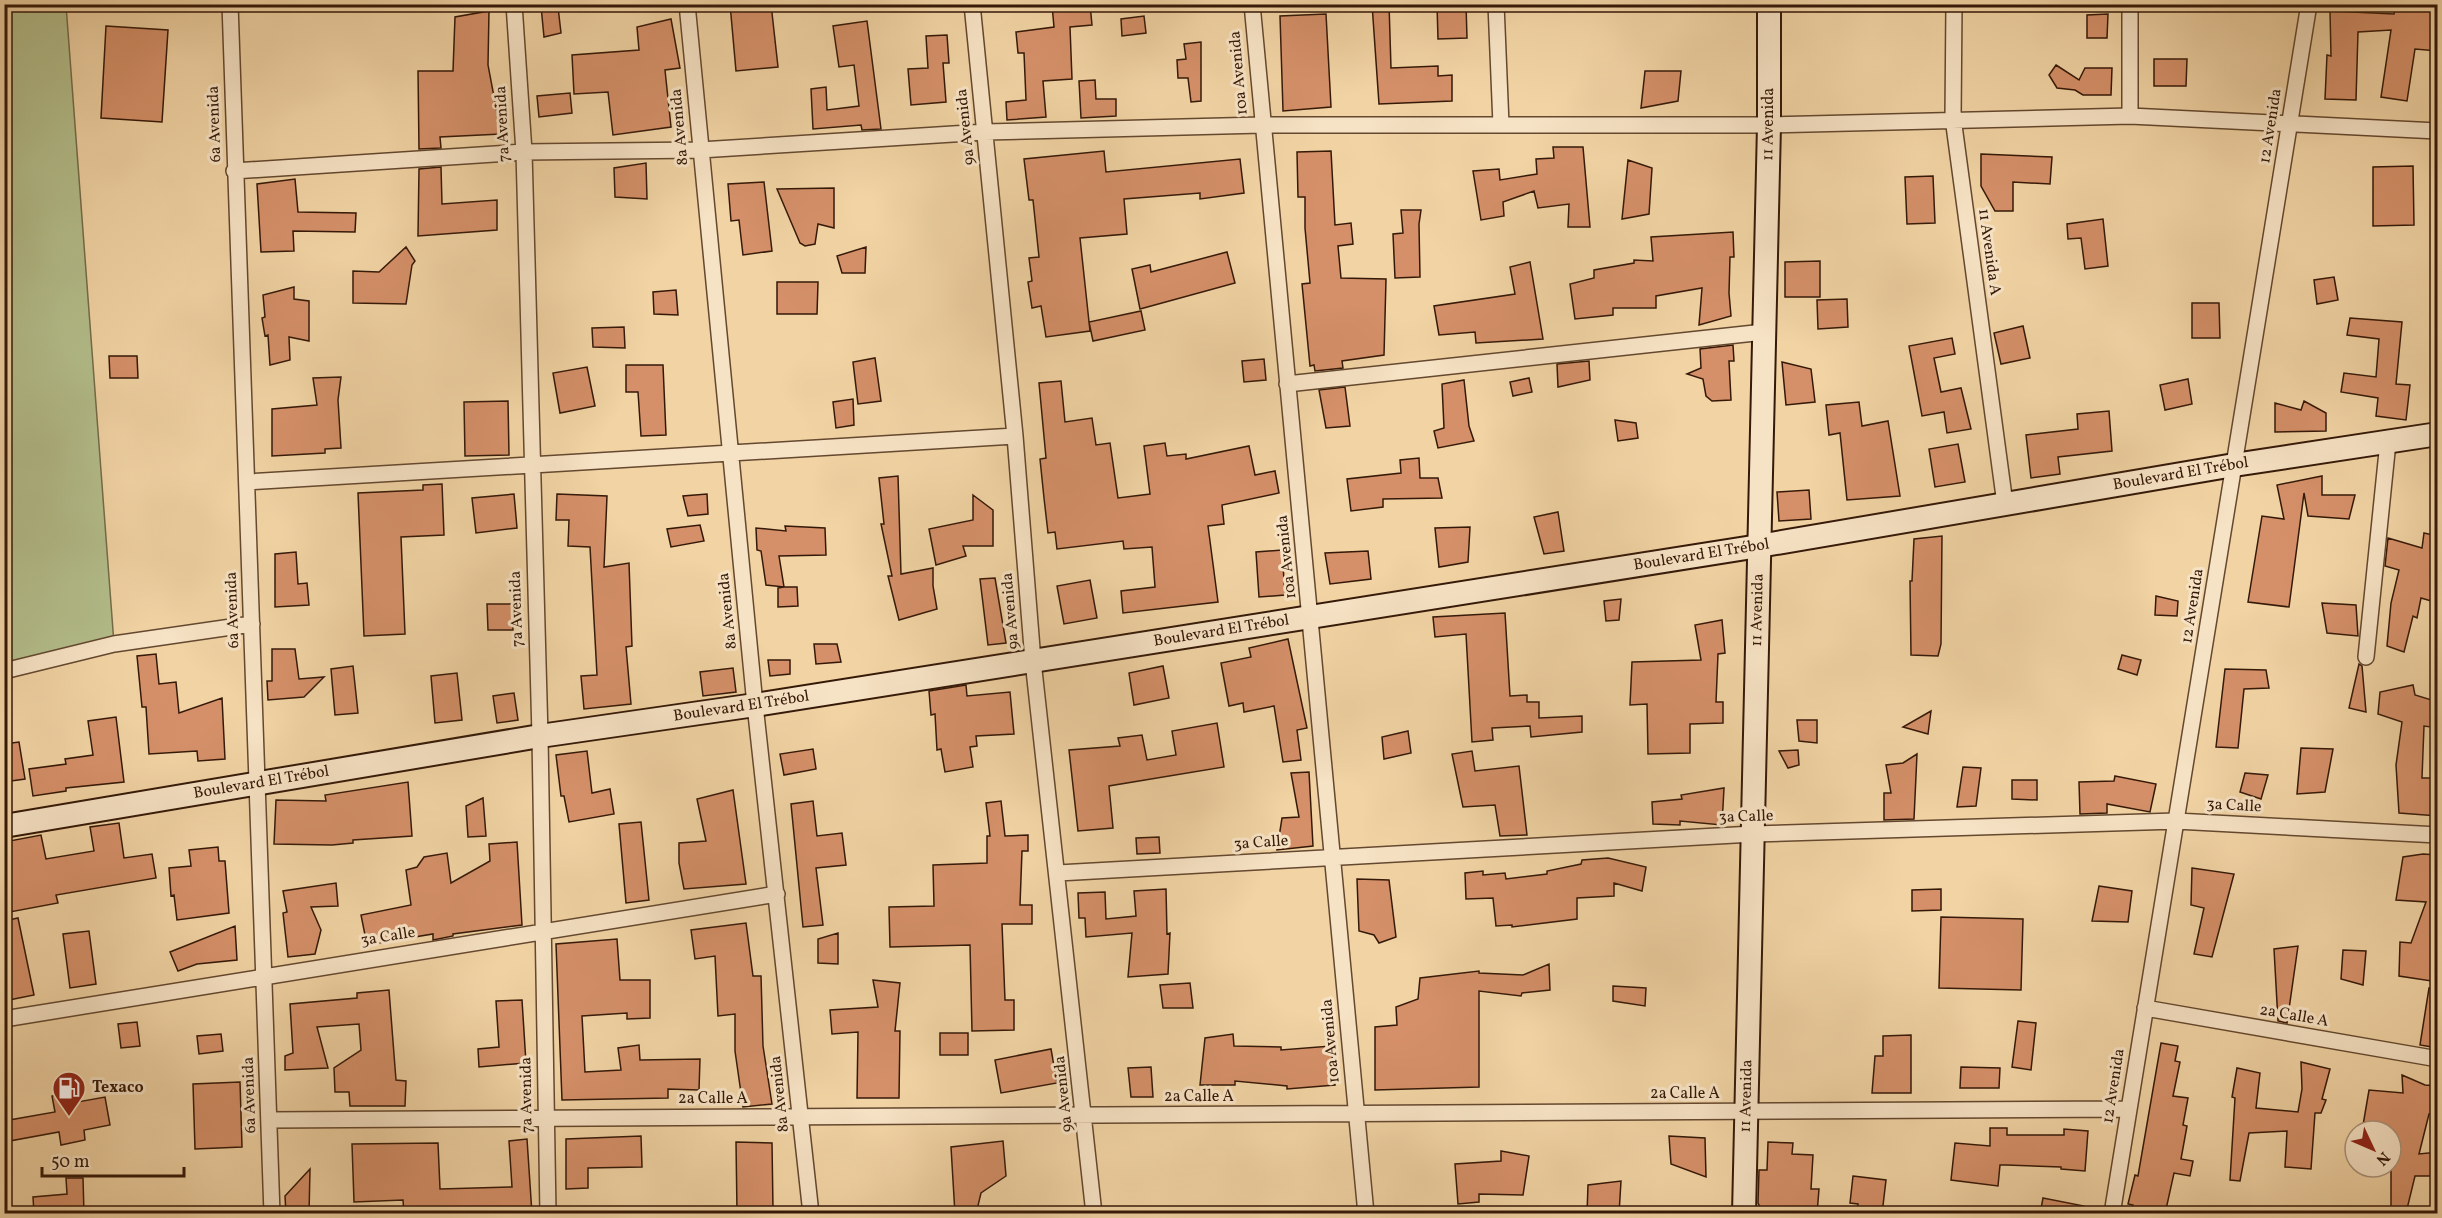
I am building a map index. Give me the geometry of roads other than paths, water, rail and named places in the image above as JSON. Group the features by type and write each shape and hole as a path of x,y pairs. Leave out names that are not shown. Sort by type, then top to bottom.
{"main road":[{"name":"11 Avenida","path":"1744,1214 1769,125 1769,4"},
{"name":"Boulevard El Trébol","path":"4,826 540,736 755,705 1760,546 2234,465 2438,435"}],"street":[{"name":"6a Avenida","path":"230,4 272,1214"},
{"name":"7a Avenida","path":"514,4 524,152 540,736 541,932 548,1214"},
{"name":"8a Avenida","path":"687,4 755,705 811,1214"},
{"name":"9a Avenida","path":"972,4 1015,436 1033,661 1085,1115 1094,1214"},
{"name":"10a Avenida","path":"1252,4 1366,1214"},
{"path":"1496,4 1501,125"},
{"name":"11 Avenida A","path":"1954,4 1953,118 2005,504"},
{"path":"2130,4 2130,116"},
{"name":"12 Avenida","path":"2112,1214 2309,4"},
{"path":"234,171 524,152 700,150 985,132 1262,125 1769,125 1953,118 2130,116 2289,126 2438,131"},
{"path":"1287,384 1764,332"},
{"path":"247,482 1015,436"},
{"path":"2366,657 2388,442"},
{"path":"4,671 114,644 252,624"},
{"name":"3a Calle","path":"1058,873 1753,834 2176,821 2438,835"},
{"name":"3a Calle","path":"4,1019 264,975 777,894"},
{"name":"2a Calle A","path":"2145,1008 2438,1059"},
{"name":"2a Calle A","path":"269,1120 2129,1109"}],"place":[{"name":"Texaco","path":"69,1117"}]}
